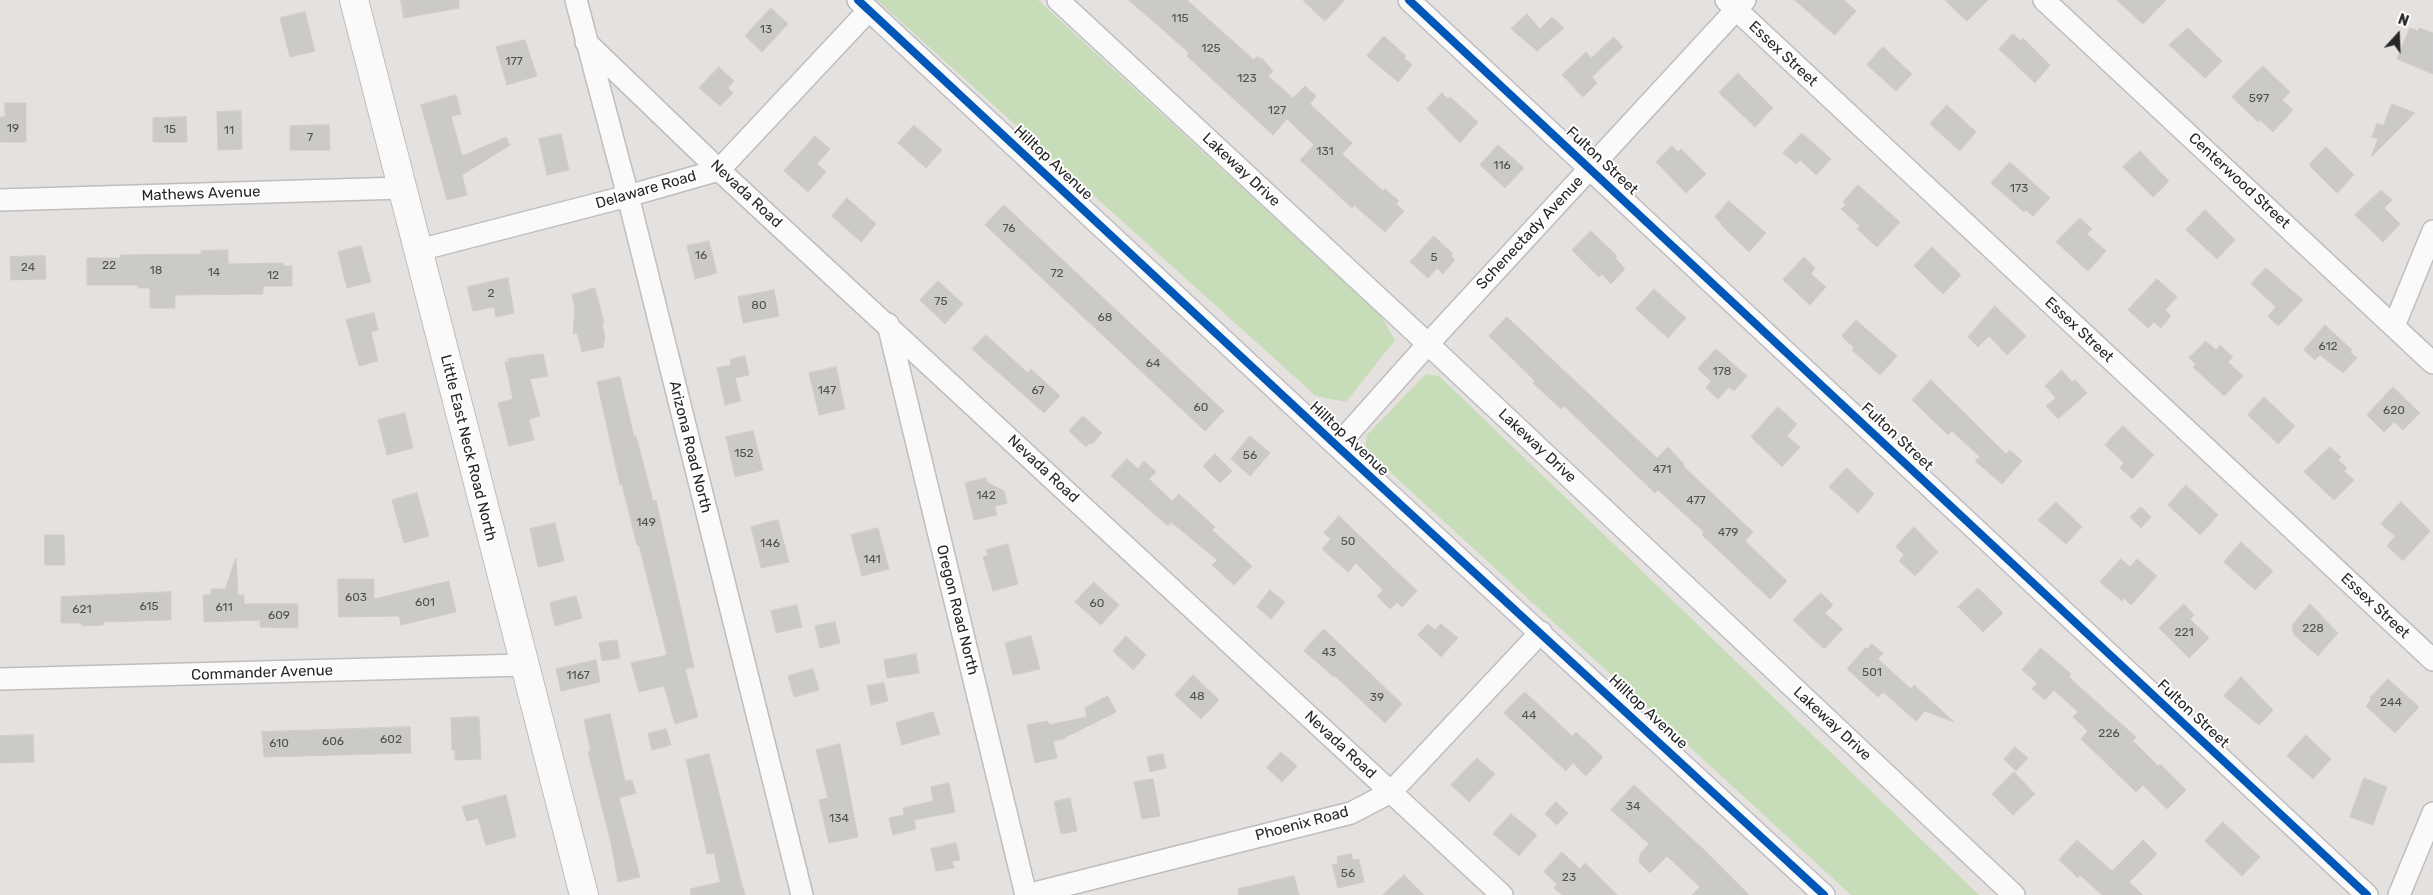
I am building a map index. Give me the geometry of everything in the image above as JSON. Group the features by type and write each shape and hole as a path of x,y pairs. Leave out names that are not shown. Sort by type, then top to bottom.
{"main road":[{"name":"Little East Neck Road North","path":"354,0 523,665 584,895"}],"street":[{"name":"Arizona Road North","path":"576,0 628,196 802,895"},
{"name":"Lakeway Drive","path":"1058,0 1428,344 2014,895"},
{"name":"Fulton Street","path":"1409,0 2367,895"},
{"name":"Centerwood Street","path":"2044,0 2433,363"},
{"name":"Schenectady Avenue","path":"1337,446 1428,344 1590,169 1735,3"},
{"name":"Essex Street","path":"1735,3 2433,660"},
{"path":"719,170 864,5"},
{"name":"Hilltop Avenue","path":"864,5 1337,446 1541,632 1824,895"},
{"name":"Nevada Road","path":"586,42 719,170 888,324 1502,895"},
{"name":"Delaware Road","path":"419,250 628,196 719,170"},
{"name":"Mathews Avenue","path":"0,200 401,188"},
{"path":"2394,326 2433,231"},
{"name":"Oregon Road North","path":"888,324 1026,895"},
{"name":"Phoenix Road","path":"1026,895 1351,813 1391,792 1541,632"},
{"name":"Commander Avenue","path":"0,679 523,665"},
{"path":"2399,895 2433,813"}],"green space":[{"path":"877,0 1038,0 1381,316 1395,340 1346,402 1316,396"},
{"path":"1426,374 1439,376 1979,895 1851,895 1365,449 1367,435"}],"building":[{"path":"401,0 459,0 459,8 404,18"},
{"path":"1129,0 1187,0 1254,60 1258,56 1261,60 1262,58 1273,71 1268,76 1293,98 1305,86 1316,96 1310,104 1352,143 1342,154 1383,191 1385,189 1399,201 1396,204 1404,211 1385,232 1354,205 1352,208 1300,160 1314,145 1287,119 1273,135 1187,56 1189,53"},
{"path":"1303,0 1345,0 1325,21"},
{"path":"1795,0 1844,0 1856,11 1835,35"},
{"path":"1945,0 1988,0 1967,21"},
{"path":"2117,0 2166,0 2143,24"},
{"path":"771,8 788,24 762,52 745,36"},
{"path":"305,12 315,51 290,57 280,18"},
{"path":"1527,14 1540,29 1552,17 1564,28 1537,51 1511,29"},
{"path":"2188,28 2222,61 2205,78 2169,45"},
{"path":"2410,28 2418,31 2419,28 2433,33 2433,74 2397,59"},
{"path":"2013,34 2021,41 2023,38 2050,65 2035,83 1999,49"},
{"path":"1384,36 1406,56 1404,58 1412,65 1398,82 1367,56"},
{"path":"1614,37 1623,47 1592,77 1597,83 1583,97 1562,75 1586,52 1591,58"},
{"path":"525,40 537,76 507,85 496,47"},
{"path":"1883,47 1912,74 1896,91 1867,65"},
{"path":"2263,66 2290,92 2282,100 2293,110 2273,132 2260,120 2258,122 2232,97"},
{"path":"719,67 734,81 728,88 733,93 720,106 699,88"},
{"path":"1738,73 1773,108 1755,127 1719,93"},
{"path":"1442,93 1448,99 1450,97 1478,122 1460,143 1427,109"},
{"path":"456,95 461,114 451,116 462,156 506,137 510,145 462,175 467,195 447,200 421,105"},
{"path":"5,103 26,103 26,142 0,142 0,117 5,117"},
{"path":"2392,104 2415,113 2371,157 2378,139 2372,137 2377,123 2383,126"},
{"path":"1947,105 1976,132 1960,151 1930,124"},
{"path":"241,111 242,149 218,150 217,112"},
{"path":"186,117 187,142 153,142 153,118"},
{"path":"329,125 330,150 290,150 290,126"},
{"path":"914,125 942,150 926,168 898,143"},
{"path":"1802,133 1831,159 1816,175 1800,160 1796,164 1783,153"},
{"path":"561,134 569,170 547,175 539,139"},
{"path":"815,136 830,149 817,164 826,172 808,192 784,171"},
{"path":"1498,145 1524,168 1505,188 1480,165"},
{"path":"1672,146 1678,152 1681,149 1706,174 1686,193 1656,162"},
{"path":"2326,147 2354,175 2337,193 2309,165"},
{"path":"2140,151 2169,181 2153,197 2123,167"},
{"path":"2010,162 2050,198 2033,216 2026,210 2024,212 1991,183"},
{"path":"1858,185 1900,222 1877,247 1857,229 1860,226 1841,209 1846,205 1843,202"},
{"path":"2381,190 2392,200 2384,208 2400,224 2383,242 2355,215"},
{"path":"847,198 876,224 861,242 832,216"},
{"path":"1729,201 1766,233 1749,252 1715,217"},
{"path":"1004,205 1224,411 1205,431 985,225"},
{"path":"2205,210 2235,240 2217,259 2186,230"},
{"path":"2080,218 2092,229 2087,234 2106,251 2088,271 2056,242"},
{"path":"1591,231 1617,256 1615,258 1625,269 1611,284 1602,274 1599,277 1572,250"},
{"path":"1434,236 1453,254 1451,256 1455,260 1443,274 1437,268 1428,278 1410,262"},
{"path":"709,241 717,273 695,279 687,246"},
{"path":"361,246 371,282 347,288 338,252"},
{"path":"1932,247 1961,275 1943,294 1914,266"},
{"path":"228,250 228,264 283,263 283,266 292,266 292,286 263,286 263,294 175,295 175,308 150,308 150,288 138,288 138,285 87,285 87,258 120,258 121,255 201,254 201,251"},
{"path":"45,256 46,279 11,280 10,257"},
{"path":"1804,257 1815,268 1811,274 1826,287 1810,305 1783,280"},
{"path":"2266,268 2303,300 2278,326 2268,316 2276,307 2251,284"},
{"path":"508,278 514,313 496,317 494,307 473,311 467,287"},
{"path":"2157,279 2177,297 2165,310 2171,316 2161,328 2154,322 2148,328 2128,310"},
{"path":"938,281 963,304 945,324 920,300"},
{"path":"595,288 604,323 602,324 605,337 603,347 582,352 577,333 573,334 575,308 572,295"},
{"path":"1654,289 1686,318 1668,338 1636,309"},
{"path":"774,290 779,316 743,323 738,297"},
{"path":"1995,306 2026,336 2007,355 1989,336 1978,347 1968,337"},
{"path":"374,313 378,330 371,332 378,361 359,366 346,320"},
{"path":"1507,317 1657,458 1668,447 1684,464 1683,466 1753,532 1745,541 1787,581 1770,599 1702,535 1704,532 1658,490 1655,493 1564,406 1561,409 1533,383 1535,381 1489,336"},
{"path":"1856,320 1897,356 1880,375 1852,350 1854,348 1842,336"},
{"path":"2325,325 2352,350 2350,352 2357,358 2343,373 2320,355 2315,360 2304,350"},
{"path":"986,335 1028,373 1031,369 1060,396 1044,413 972,349"},
{"path":"2206,341 2216,350 2220,345 2233,357 2228,362 2243,376 2224,396 2193,367 2196,364 2189,358"},
{"path":"1716,349 1747,376 1734,391 1729,387 1718,399 1706,388 1711,381 1698,369"},
{"path":"543,354 548,376 530,379 540,416 529,419 534,440 509,446 498,403 513,399 505,362 509,362 508,359"},
{"path":"745,356 749,375 735,378 741,401 725,405 717,368 731,365 730,360"},
{"path":"836,367 845,409 819,415 809,373"},
{"path":"2062,370 2072,382 2075,380 2087,393 2058,419 2046,406 2056,398 2045,386"},
{"path":"620,377 634,437 636,436 653,501 656,500 694,667 685,669 698,717 675,724 664,686 639,692 631,663 667,655 639,545 637,545 622,484 620,485 597,382"},
{"path":"1931,380 2006,454 2010,450 2022,461 2002,484 1975,461 1980,457 1952,431 1948,435 1912,400"},
{"path":"2393,387 2420,413 2403,430 2394,422 2384,432 2367,415"},
{"path":"2264,397 2295,426 2278,444 2248,415"},
{"path":"1778,407 1797,424 1787,436 1800,447 1782,467 1751,437"},
{"path":"405,413 413,448 387,455 378,420"},
{"path":"1083,416 1102,433 1092,444 1089,443 1086,447 1069,431"},
{"path":"2123,426 2154,455 2132,479 2120,468 2124,463 2105,445"},
{"path":"753,431 763,470 735,477 726,437"},
{"path":"1250,436 1270,453 1250,476 1231,459"},
{"path":"2330,447 2341,457 2338,460 2347,468 2344,471 2354,480 2334,500 2304,472"},
{"path":"1215,454 1232,471 1220,483 1203,466"},
{"path":"1127,459 1138,469 1144,461 1156,472 1149,479 1172,501 1179,494 1215,527 1212,530 1252,566 1234,585 1212,565 1217,560 1171,522 1168,526 1111,476"},
{"path":"1847,468 1874,494 1858,513 1829,487"},
{"path":"986,478 987,482 1004,491 1007,503 995,506 997,515 974,520 965,483"},
{"path":"2186,485 2218,515 2200,535 2168,505"},
{"path":"417,493 429,536 404,543 392,500"},
{"path":"2056,502 2082,527 2066,544 2038,520"},
{"path":"2401,502 2430,531 2403,561 2387,546 2395,536 2381,524"},
{"path":"2141,507 2151,517 2141,528 2130,517"},
{"path":"1339,516 1417,591 1402,607 1397,602 1390,609 1377,596 1383,590 1356,563 1348,572 1322,549 1331,539 1324,533"},
{"path":"778,520 789,562 761,568 751,527"},
{"path":"555,523 564,561 538,567 530,529"},
{"path":"1914,527 1938,552 1915,576 1899,561 1904,555 1896,547"},
{"path":"878,528 889,569 862,576 851,535"},
{"path":"45,535 64,535 65,565 45,565"},
{"path":"2241,542 2273,571 2255,590 2224,562"},
{"path":"1008,544 1018,584 993,591 983,557 988,555 986,550"},
{"path":"236,558 238,595 244,595 244,604 298,604 298,628 260,627 260,620 204,622 203,595 211,595 211,589 225,589"},
{"path":"2121,559 2130,567 2137,559 2157,576 2131,605 2124,598 2122,601 2100,582"},
{"path":"338,579 374,579 374,599 449,581 456,612 401,625 399,616 339,617"},
{"path":"1094,582 1119,605 1101,625 1075,602"},
{"path":"1978,588 2003,613 1983,632 1958,607"},
{"path":"1270,590 1285,602 1271,619 1257,607"},
{"path":"171,592 171,620 103,622 103,625 82,626 82,623 61,623 61,597"},
{"path":"1821,593 1833,605 1825,613 1843,629 1824,649 1793,620"},
{"path":"576,596 582,618 555,626 550,603"},
{"path":"2184,604 2194,615 2190,619 2209,638 2189,658 2159,628"},
{"path":"2310,604 2338,633 2318,656 2294,635 2292,626"},
{"path":"797,605 802,627 776,633 771,611"},
{"path":"835,622 840,643 820,648 815,626"},
{"path":"1428,624 1435,630 1441,624 1458,638 1441,657 1418,635"},
{"path":"1324,629 1402,704 1385,723 1335,676 1304,651"},
{"path":"1031,636 1040,669 1013,675 1005,643"},
{"path":"1126,636 1146,655 1133,670 1113,651"},
{"path":"617,640 620,658 602,661 599,643"},
{"path":"1872,644 1883,653 1878,659 1911,689 1914,685 1954,722 1925,711 1916,721 1883,692 1878,697 1847,669 1865,648 1867,649"},
{"path":"2041,648 2071,674 2069,676 2074,682 2136,737 2133,741 2186,790 2167,809 2143,785 2136,792 2081,739 2088,731 2073,717 2078,712 2054,690 2045,700 2032,689 2037,683 2022,670"},
{"path":"916,654 919,673 887,678 884,660"},
{"path":"596,660 600,682 561,691 556,669"},
{"path":"813,669 819,690 794,697 788,676"},
{"path":"1193,675 1219,700 1201,719 1175,695"},
{"path":"2241,677 2273,710 2259,725 2224,696"},
{"path":"2388,679 2419,707 2395,733 2366,706 2371,700 2370,698"},
{"path":"884,683 888,701 871,705 867,686"},
{"path":"1525,692 1572,736 1576,732 1603,757 1586,776 1573,763 1566,771 1504,713"},
{"path":"1108,696 1116,712 1066,738 1053,741 1057,758 1035,763 1027,725 1048,721 1049,725 1087,717 1085,708"},
{"path":"933,712 940,734 902,745 896,723"},
{"path":"610,714 625,781 632,780 636,793 619,798 640,877 618,882 611,843 588,752 591,751 584,720"},
{"path":"479,717 481,759 455,760 455,750 452,750 451,718"},
{"path":"410,727 411,753 264,757 262,732"},
{"path":"666,729 671,745 652,750 648,734"},
{"path":"33,735 34,762 0,763 0,736"},
{"path":"2306,735 2331,759 2313,779 2287,756"},
{"path":"840,744 858,837 829,843 819,800 828,798 816,750"},
{"path":"2015,747 2028,758 2016,771 2004,759"},
{"path":"1281,752 1297,766 1282,782 1267,768"},
{"path":"709,754 745,895 691,895 690,889 720,882 714,853 707,854 686,760"},
{"path":"1163,754 1166,768 1150,772 1147,757"},
{"path":"1477,758 1495,774 1469,802 1451,785"},
{"path":"2014,772 2035,794 2013,815 1992,794"},
{"path":"2364,778 2387,787 2373,825 2350,817"},
{"path":"1153,779 1160,816 1142,819 1134,782"},
{"path":"949,783 955,812 914,820 916,829 893,835 889,818 904,815 903,808 933,801 931,787"},
{"path":"1634,785 1749,895 1692,895 1700,887 1667,856 1650,873 1639,862 1640,854 1649,844 1611,810"},
{"path":"506,795 516,837 486,845 478,818 467,821 462,807"},
{"path":"1070,798 1077,831 1061,834 1054,802"},
{"path":"1556,802 1568,813 1557,825 1545,814"},
{"path":"1511,814 1537,835 1519,856 1493,834"},
{"path":"2223,822 2260,857 2242,876 2205,841"},
{"path":"2077,840 2112,871 2143,840 2157,854 2129,882 2143,895 2102,895 2080,875 2078,878 2059,860"},
{"path":"956,843 960,860 952,861 954,868 936,871 931,849"},
{"path":"1562,852 1580,869 1585,863 1617,895 1562,895 1554,888 1557,884 1544,872"},
{"path":"1351,854 1353,860 1359,859 1364,882 1338,888 1332,865 1338,864 1337,857"},
{"path":"1404,875 1424,895 1383,895"},
{"path":"1294,876 1299,895 1239,895 1238,889"}],"cycle path":[{"path":"858,0 1337,446 1824,895"},
{"path":"1409,0 2367,895"}]}
